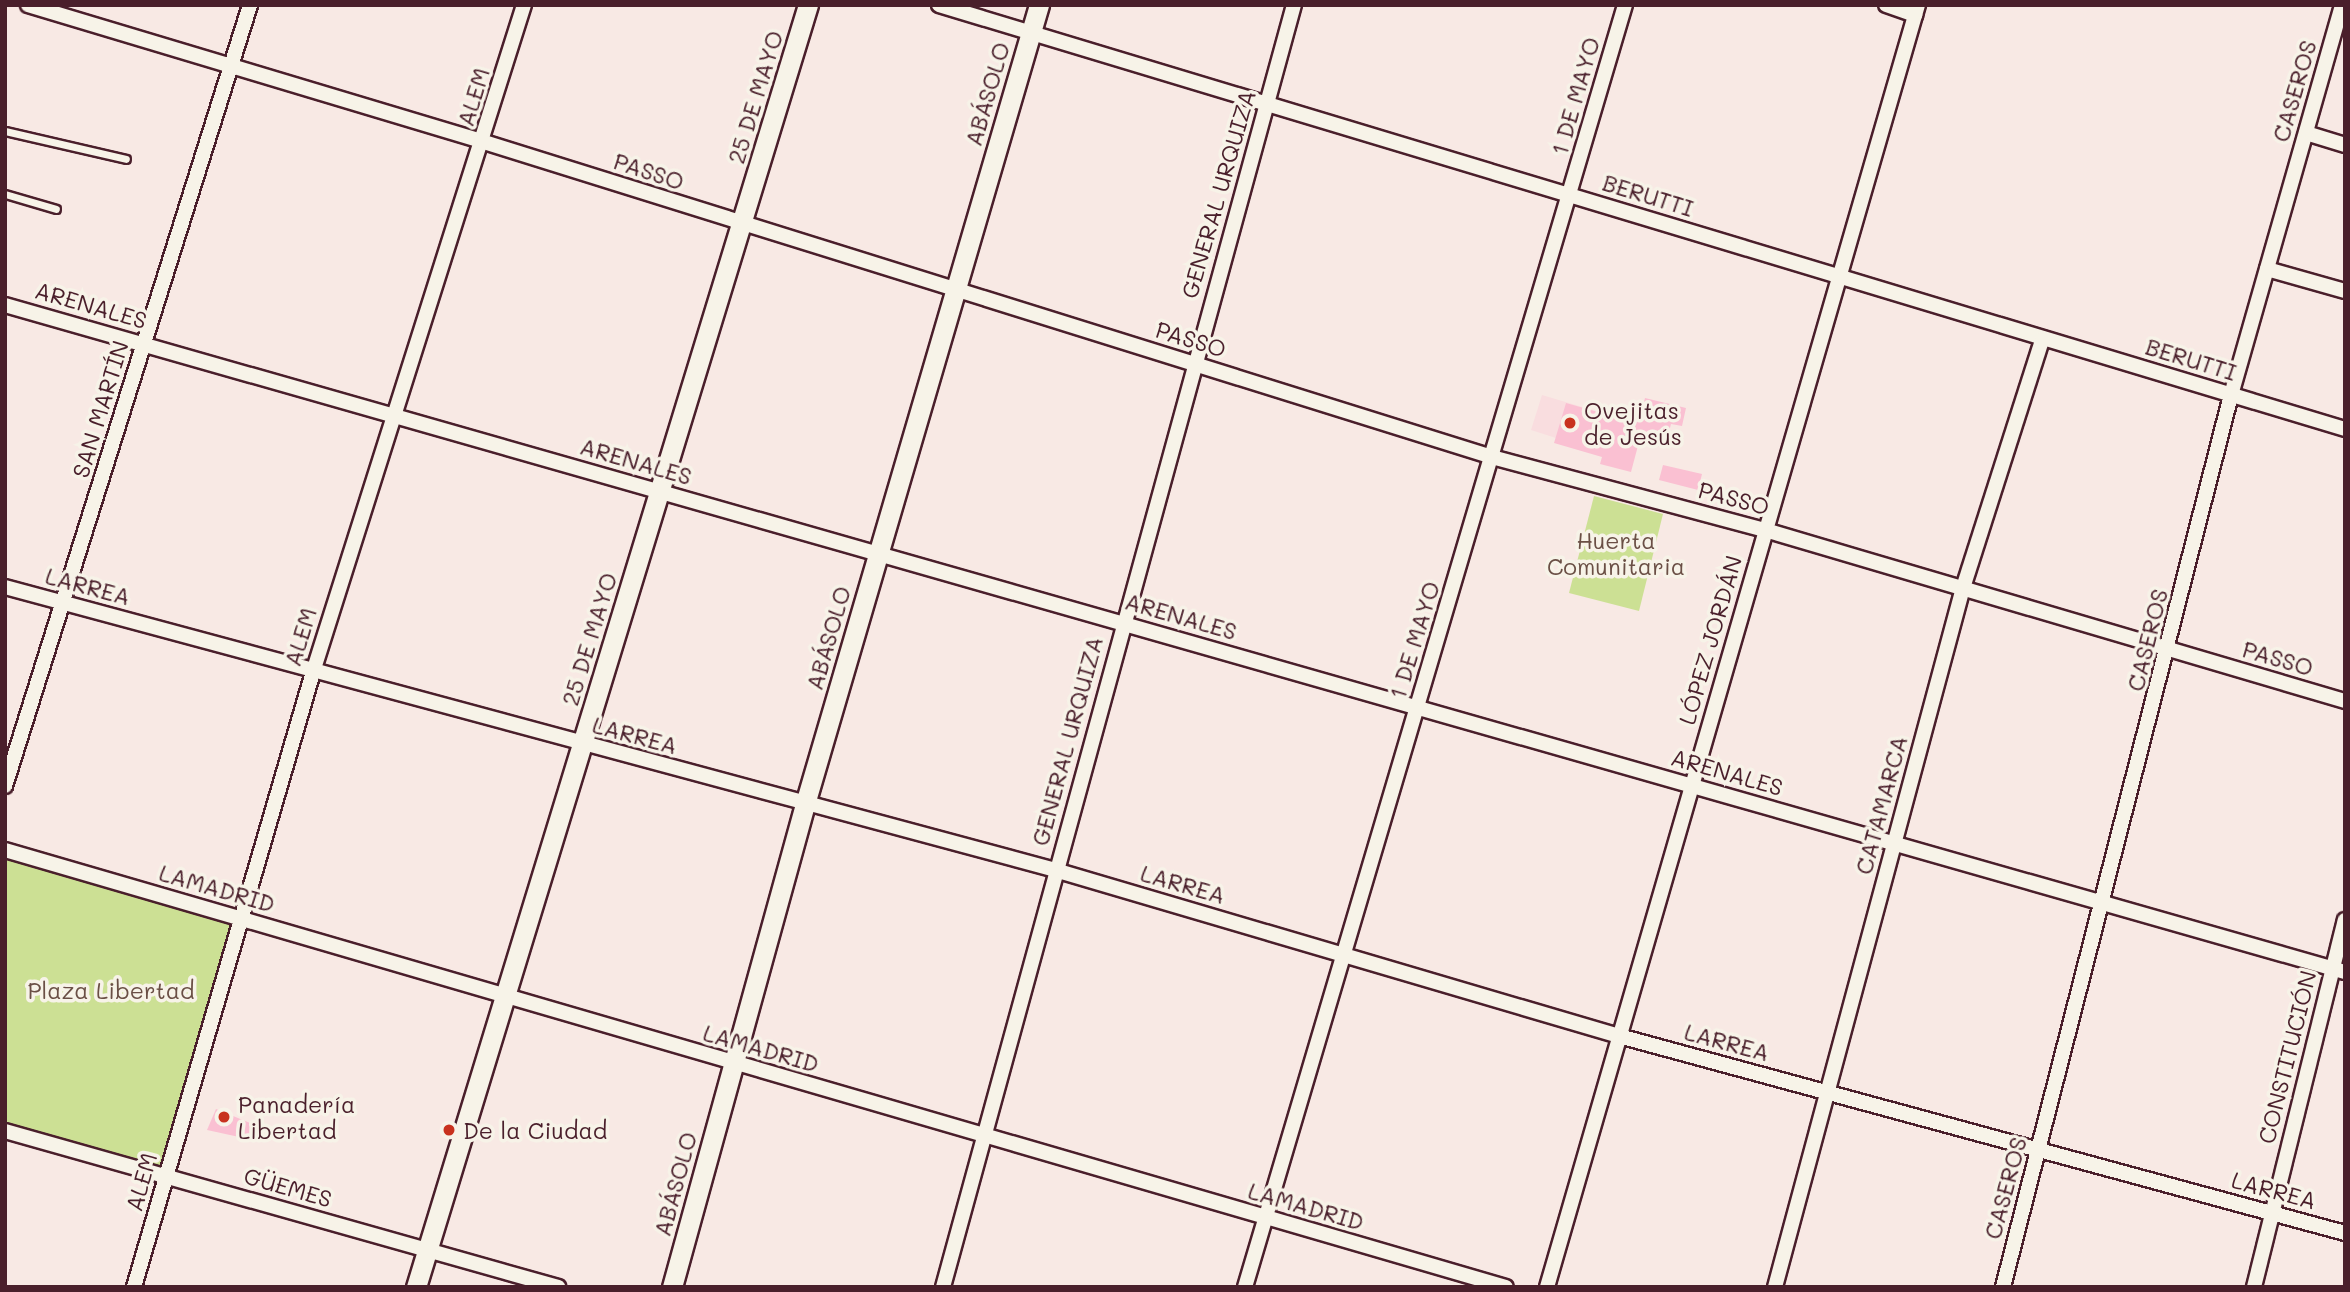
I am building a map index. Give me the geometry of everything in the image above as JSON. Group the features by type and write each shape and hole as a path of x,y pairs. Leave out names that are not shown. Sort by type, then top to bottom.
{"street":[{"name":"PASSO","path":"28,5 484,142 1492,457 1765,530 2345,701"},
{"name":"SAN MARTÍN","path":"5,786 250,5"},
{"name":"ALEM","path":"134,1287 313,672 393,415 484,142 524,5"},
{"name":"25 DE MAYO","path":"416,1287 808,5"},
{"name":"BERUTTI","path":"939,5 2345,429"},
{"name":"ABÁSOLO","path":"672,1287 805,804 1039,5"},
{"name":"GENERAL URQUIZA","path":"943,1287 1294,5"},
{"name":"1 DE MAYO","path":"1245,1287 1625,5"},
{"path":"1886,5 1917,10"},
{"name":"CASEROS","path":"2003,1287 2169,651 2231,394 2342,5"},
{"name":"LÓPEZ JORDÁN","path":"1547,1287 1917,10"},
{"path":"2306,133 2345,145"},
{"path":"2267,269 2345,291"},
{"name":"ARENALES","path":"5,305 2339,970"},
{"name":"CATAMARCA","path":"1774,1287 1963,588 2043,338"},
{"name":"LARREA","path":"5,587 1055,870 1619,1036 2345,1233"},
{"name":"LAMADRID","path":"5,849 984,1137 1506,1287"},
{"name":"CONSTITUCIÓN","path":"2254,1287 2339,970 2345,920"},
{"name":"GÜEMES","path":"5,1131 558,1287"}],"lane":[{"path":"5,131 126,159"},
{"path":"5,194 56,209"}],"shaded area":[{"name":"Ovejitas de Jesús","path":"1542,395 1609,415 1556,438 1531,430"}],"green space":[{"name":"Huerta Comunitaria","path":"1594,496 1663,514 1639,611 1569,593"},
{"name":"Plaza Libertad","path":"5,850 242,919 166,1177 5,1131"}],"building":[{"path":"1645,398 1686,408 1682,426 1671,424 1665,448 1639,442 1631,472 1600,464 1602,457 1554,443 1566,403 1612,416 1614,411 1640,418"},
{"path":"1663,465 1702,474 1698,490 1659,480"},
{"name":"Panadería Libertad","path":"216,1109 255,1125 253,1140 207,1130"}],"place":[{"name":"Ovejitas de Jesús","path":"1570,423"},
{"name":"Panadería Libertad","path":"224,1117"},
{"name":"De la Ciudad","path":"449,1130"}]}
